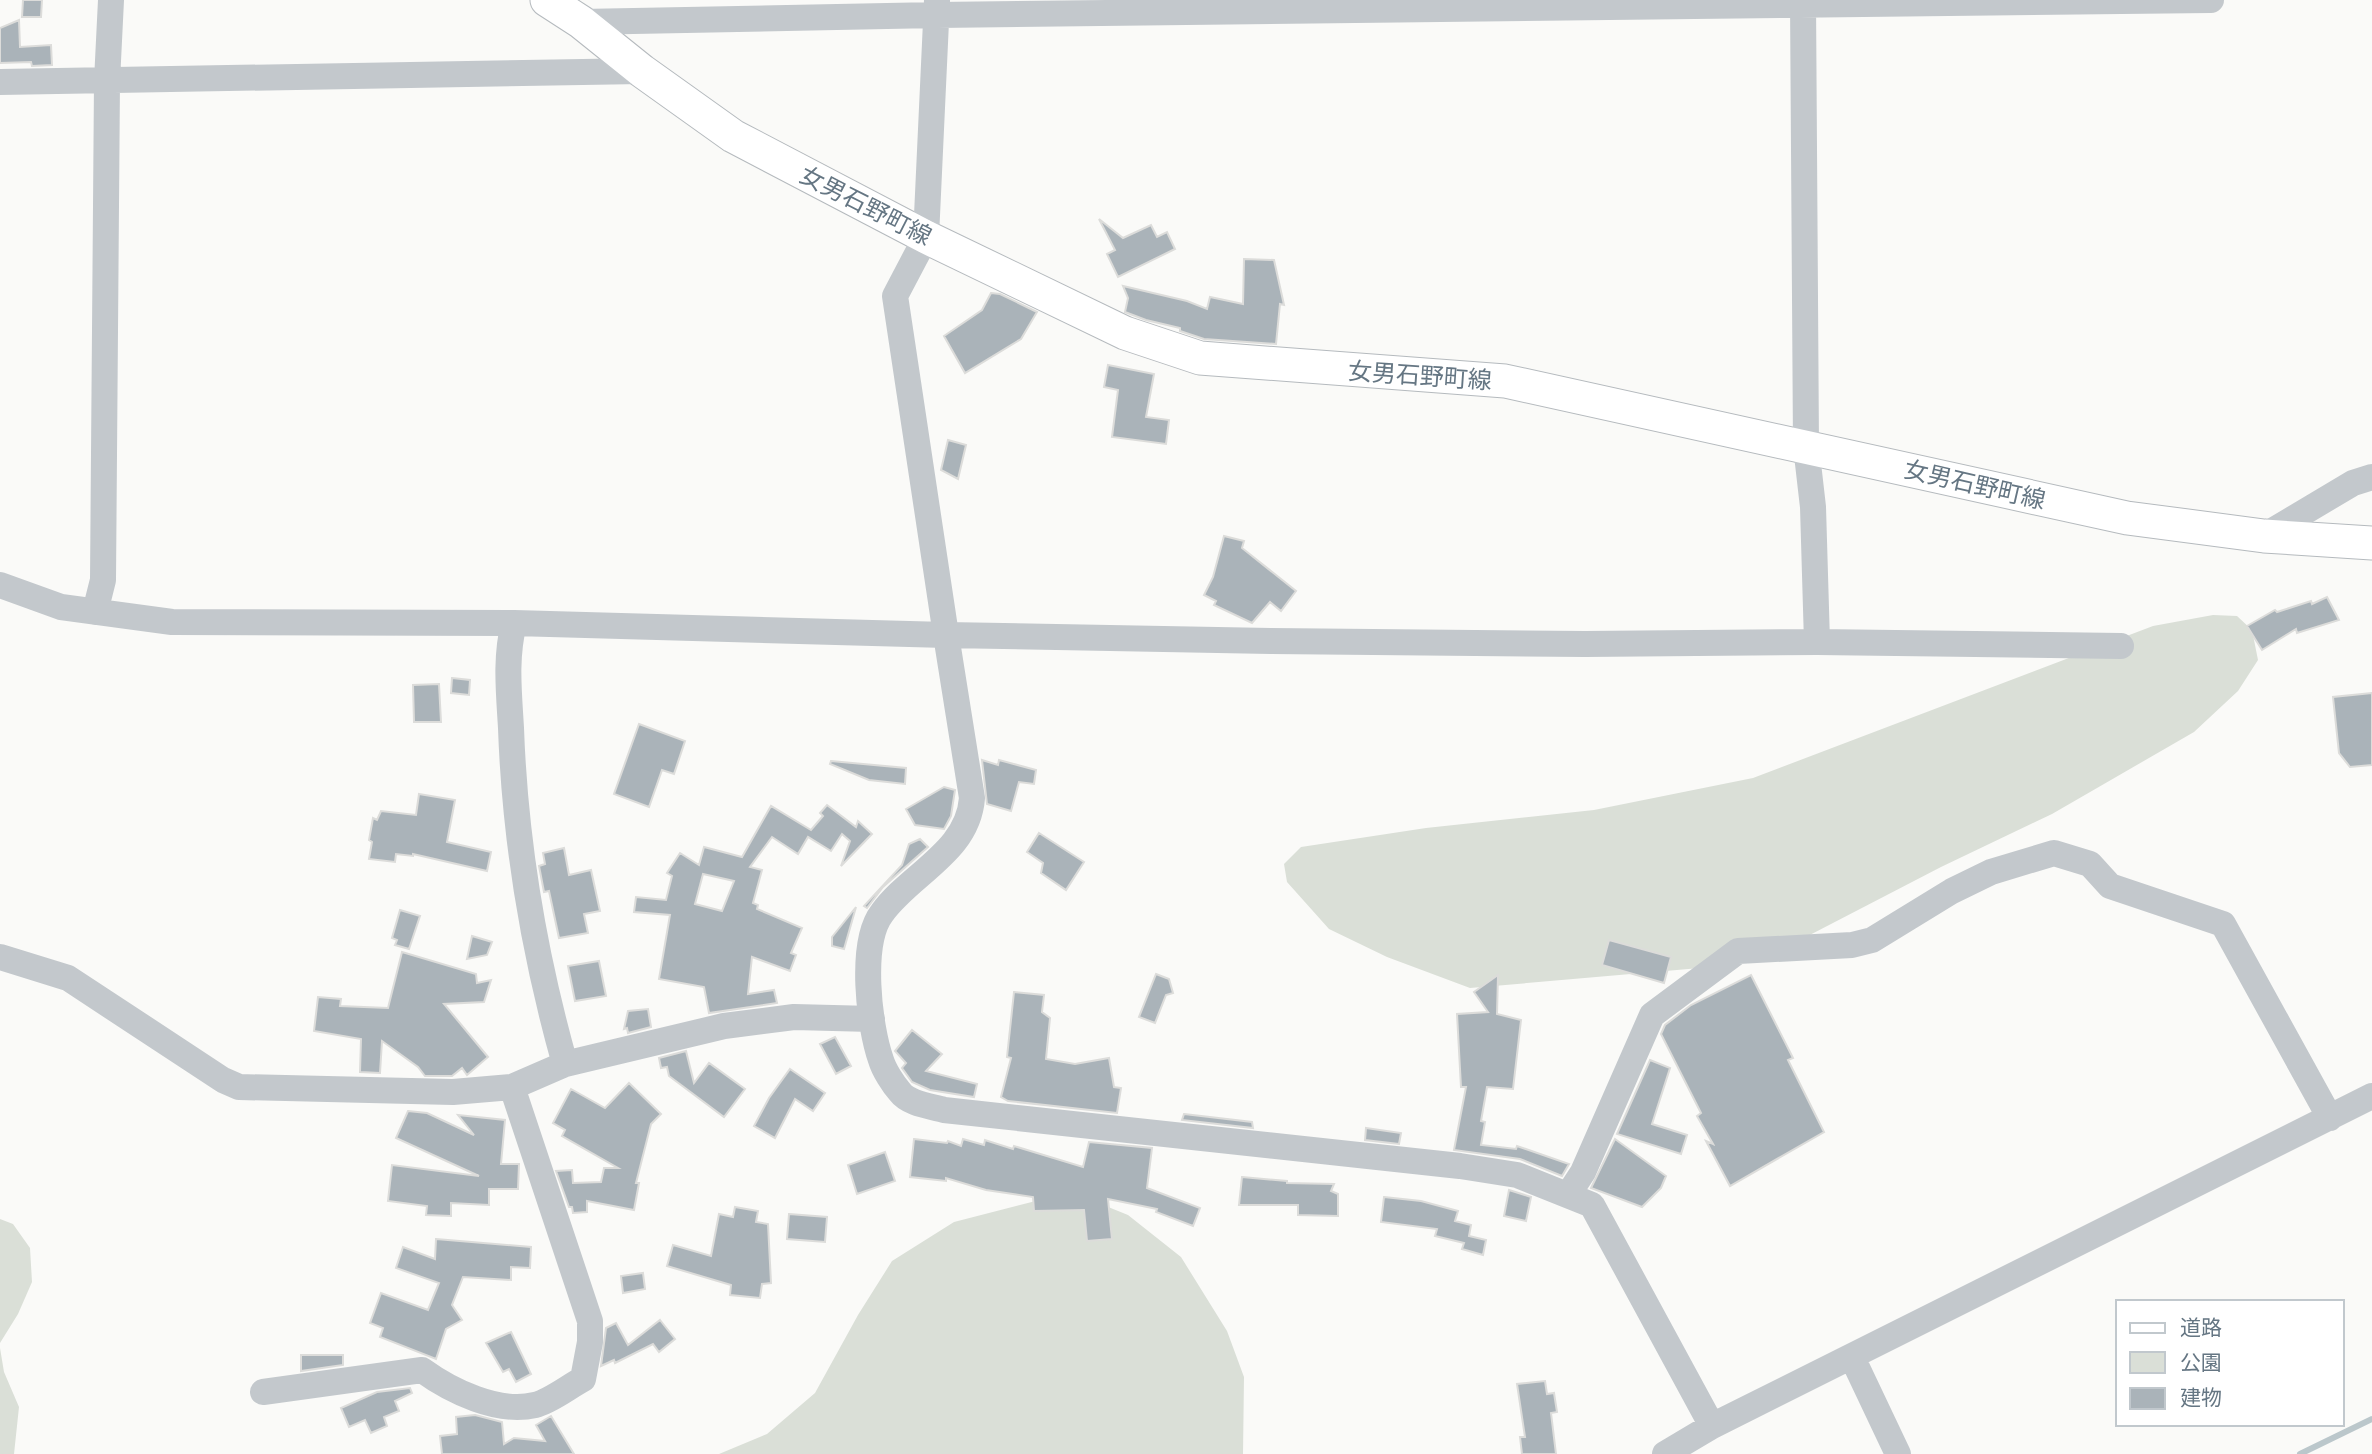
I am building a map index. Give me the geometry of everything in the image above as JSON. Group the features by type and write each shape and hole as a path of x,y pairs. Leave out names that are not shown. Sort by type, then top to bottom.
{"main road":[{"name":"女男石野町線","path":"547,0 581,22 642,71 733,136 926,237 1125,333 1200,358 1505,381 2127,519 2264,536 2372,543"}],"street":[{"path":"95,612 103,580 107,81 111,0"},
{"path":"581,22 937,8 2211,0"},
{"path":"1803,3 1806,446 1813,507 1817,642"},
{"path":"937,8 926,237 895,296 972,798 971,816 960,836 881,913 871,934 867,951 872,1019 881,1061 901,1094 914,1102 944,1110 1460,1166 1517,1175 1592,1205 1712,1426"},
{"path":"0,82 642,71"},
{"path":"2264,536 2353,483 2372,477"},
{"path":"0,585 61,607 172,622 514,623 946,635 1585,644 1817,642 2121,646"},
{"path":"514,623 508,647 513,795 531,922 550,1012 565,1064"},
{"path":"1569,1195 1583,1172 1652,1015 1738,951 1852,945 1872,940 1952,891 1991,872 2054,853 2090,864 2110,886 2223,924 2330,1118"},
{"path":"0,957 68,978 223,1080 239,1087 453,1092 512,1087 565,1064 724,1026 794,1017 872,1019"},
{"path":"263,1392 422,1370 444,1386 505,1408 536,1405 583,1379 590,1342 590,1321 512,1087"},
{"path":"1665,1454 1712,1426 2372,1096"},
{"path":"1852,1357 1898,1454"}],"green space":[{"path":"2213,615 2237,616 2252,630 2258,660 2238,691 2194,732 2052,814 1941,867 1804,938 1700,968 1470,988 1387,957 1329,929 1287,882 1284,864 1301,847 1426,828 1594,810 1753,778 2153,626"},
{"path":"1071,1192 1128,1215 1181,1257 1227,1331 1244,1377 1243,1454 719,1454 767,1434 815,1393 858,1315 892,1261 954,1222"},
{"path":"0,1219 13,1224 30,1248 32,1282 18,1314 0,1343"},
{"path":"0,1348 4,1372 19,1407 14,1454 0,1454"}],"building":[{"path":"23,0 42,0 41,17 22,17"},
{"path":"19,20 20,47 51,45 52,65 32,66 31,62 0,63 0,28"},
{"path":"1099,219 1123,238 1151,225 1157,237 1167,232 1175,249 1118,277 1107,254 1115,250"},
{"path":"1244,259 1274,260 1284,305 1280,304 1276,344 1204,339 1180,331 1180,328 1125,312 1128,298 1123,286 1187,301 1207,309 1210,297 1243,304"},
{"path":"991,293 1000,294 1037,312 1021,339 965,373 944,336 982,310"},
{"path":"1108,365 1154,374 1146,417 1169,420 1166,444 1112,437 1118,390 1104,387"},
{"path":"948,440 966,445 958,479 941,470"},
{"path":"1224,536 1244,541 1242,548 1296,591 1281,611 1270,602 1252,623 1214,605 1216,601 1204,595 1213,577"},
{"path":"2327,597 2339,620 2297,633 2296,629 2262,650 2247,626 2275,610 2277,612 2311,601 2312,604"},
{"path":"452,678 470,680 469,695 451,693"},
{"path":"439,684 441,722 414,722 413,685"},
{"path":"2372,693 2372,765 2350,767 2339,753 2333,697"},
{"path":"639,724 685,741 674,774 662,770 649,807 614,794"},
{"path":"982,760 998,765 999,760 1036,770 1034,784 1019,782 1011,811 987,804"},
{"path":"831,761 906,768 905,784 869,780 830,764"},
{"path":"944,787 955,790 951,816 944,829 915,825 906,809"},
{"path":"419,794 455,800 447,842 491,852 487,871 413,854 396,854 395,862 369,859 373,818 377,820 381,811 416,815"},
{"path":"827,805 856,827 858,821 872,834 841,866 850,841 842,834 831,851 808,837 798,854 772,837 750,867 762,870 753,903 758,905 757,909 802,928 791,953 796,955 790,971 752,957 748,994 774,990 777,1003 709,1013 704,987 659,979 670,915 634,912 636,897 666,900 672,876 667,873 680,853 699,865 704,847 742,857 771,806 811,830 823,816 820,813","holes":["703,874 734,881 722,911 695,904"]},
{"path":"1039,833 1084,862 1066,890 1041,873 1043,863 1027,852"},
{"path":"920,839 928,847 883,887 867,908 864,906 902,865 909,844"},
{"path":"564,848 569,875 591,870 600,911 584,914 588,933 559,938 549,891 544,892 539,866 545,864 543,853"},
{"path":"856,907 844,949 832,946 832,937"},
{"path":"400,910 420,916 409,949 395,945 397,940 392,938"},
{"path":"472,936 492,942 487,955 467,959"},
{"path":"1609,940 1671,957 1664,983 1602,965"},
{"path":"402,952 476,974 477,983 491,980 484,1002 444,1004 488,1057 467,1075 462,1068 452,1076 425,1076 418,1067 382,1041 380,1073 360,1072 361,1039 314,1031 318,997 341,999 340,1006 388,1008"},
{"path":"599,961 606,996 575,1001 568,966"},
{"path":"1156,974 1169,979 1173,993 1166,995 1155,1023 1139,1017"},
{"path":"1498,975 1497,1014 1521,1020 1513,1089 1487,1087 1481,1121 1485,1122 1481,1145 1516,1149 1517,1146 1569,1164 1562,1176 1520,1159 1454,1150 1466,1087 1461,1087 1457,1014 1488,1012 1474,992"},
{"path":"1751,975 1793,1058 1788,1060 1824,1132 1730,1186 1706,1141 1713,1144 1697,1116 1701,1113 1661,1034 1665,1025 1691,1005"},
{"path":"1014,992 1044,995 1042,1012 1050,1018 1046,1059 1075,1064 1109,1058 1114,1087 1121,1088 1117,1113 1008,1101 1001,1097 1011,1058 1007,1057"},
{"path":"648,1009 651,1027 628,1033 627,1028 624,1029 628,1011"},
{"path":"912,1030 942,1054 926,1071 977,1084 974,1097 930,1090 912,1082 902,1068 906,1063 895,1051"},
{"path":"835,1037 851,1066 836,1074 820,1044"},
{"path":"686,1051 694,1083 709,1063 745,1089 724,1117 669,1076 667,1067 661,1068 659,1058"},
{"path":"1650,1060 1670,1068 1652,1124 1687,1135 1681,1154 1617,1134"},
{"path":"790,1069 825,1093 813,1111 795,1099 775,1138 754,1126 769,1098"},
{"path":"629,1083 661,1114 651,1124 636,1183 639,1183 634,1210 587,1201 587,1212 573,1213 556,1171 572,1170 573,1183 601,1182 604,1168 618,1168 562,1136 565,1130 553,1123 571,1089 605,1108"},
{"path":"408,1111 427,1113 474,1135 458,1115 505,1120 501,1164 519,1164 518,1189 489,1189 489,1205 451,1203 451,1216 426,1215 427,1206 388,1201 392,1165 479,1176 396,1138"},
{"path":"1184,1114 1252,1122 1253,1128 1182,1120"},
{"path":"1366,1128 1401,1133 1399,1144 1365,1140"},
{"path":"914,1139 948,1141 961,1146 963,1139 984,1145 985,1140 1083,1167 1089,1142 1152,1148 1147,1188 1200,1208 1193,1226 1156,1212 1157,1209 1108,1199 1112,1239 1087,1241 1084,1210 1034,1211 1033,1197 986,1190 946,1178 946,1181 910,1177"},
{"path":"1615,1139 1666,1176 1661,1188 1642,1207 1591,1188"},
{"path":"885,1152 895,1181 857,1194 848,1165"},
{"path":"1242,1177 1287,1183 1334,1184 1331,1191 1338,1194 1338,1216 1298,1215 1298,1205 1239,1205"},
{"path":"1509,1190 1531,1197 1526,1221 1504,1216"},
{"path":"1384,1197 1421,1201 1458,1211 1455,1221 1471,1225 1469,1236 1486,1240 1483,1255 1462,1249 1464,1243 1435,1236 1437,1229 1381,1222"},
{"path":"735,1207 758,1211 756,1222 768,1224 771,1283 762,1284 760,1298 730,1295 731,1285 667,1266 673,1245 711,1256 719,1214 733,1217"},
{"path":"789,1214 827,1217 825,1242 787,1239"},
{"path":"436,1239 531,1247 530,1268 511,1267 511,1280 463,1277 452,1305 462,1320 446,1329 436,1359 380,1337 383,1328 370,1323 381,1293 428,1310 439,1283 396,1268 403,1247 435,1259"},
{"path":"643,1273 645,1289 623,1293 621,1276"},
{"path":"660,1320 675,1339 659,1352 653,1344 615,1363 614,1360 601,1366 606,1328 616,1323 628,1345"},
{"path":"511,1332 531,1374 516,1382 509,1369 503,1372 486,1343"},
{"path":"301,1355 343,1355 343,1365 301,1371"},
{"path":"1545,1381 1547,1394 1554,1393 1557,1412 1551,1413 1556,1454 1522,1454 1520,1437 1525,1437 1517,1384"},
{"path":"410,1388 412,1393 395,1401 399,1411 384,1417 387,1426 371,1433 365,1420 349,1427 341,1408 377,1392"},
{"path":"475,1415 502,1422 504,1444 514,1438 545,1441 536,1425 551,1416 574,1454 442,1454 440,1436 457,1434 456,1417"}],"waterway":[{"path":"2300,1454 2372,1419"}]}
